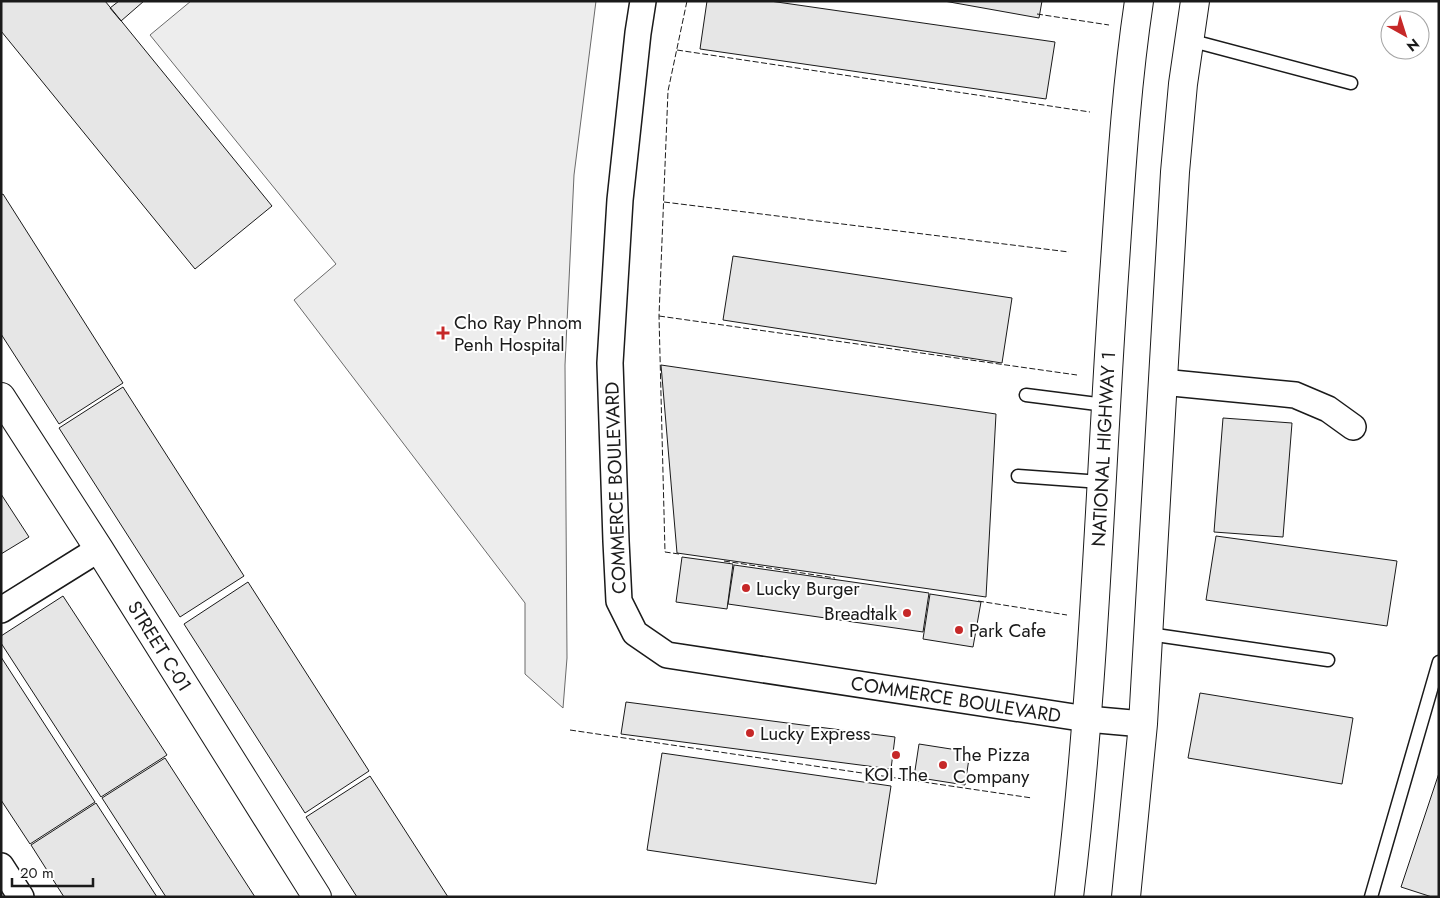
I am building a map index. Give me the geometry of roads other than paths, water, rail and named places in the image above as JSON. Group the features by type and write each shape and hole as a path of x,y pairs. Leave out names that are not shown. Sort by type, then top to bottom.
{"main road":[{"name":"NATIONAL HIGHWAY 1","path":"1069,897 1087,719 1104,405 1128,80 1139,1"},
{"path":"1126,897 1143,724 1175,172 1195,1"},
{"name":"STREET C-01","path":"1,397 99,548 317,897"}],"street":[{"name":"COMMERCE BOULEVARD","path":"643,1 620,200 610,363 619,601 636,632 666,655 1087,719 1143,724"},
{"path":"1162,382 1295,395 1328,410 1353,427"},
{"path":"1,610 99,548"},
{"path":"1,866 20,897"}],"lane":[{"path":"1189,40 1351,83"},
{"path":"1026,395 1104,405"},
{"path":"1018,476 1101,482"},
{"path":"1149,634 1328,660"},
{"path":"1371,897 1439,662"}],"place":[{"name":"Cho Ray Phnom Penh Hospital","path":"443,333"},
{"name":"Lucky Burger","path":"746,588"},
{"name":"Breadtalk","path":"907,613"},
{"name":"Park Cafe","path":"959,630"},
{"name":"Lucky Express","path":"750,733"},
{"name":"KOI The","path":"896,755"},
{"name":"The Pizza Company","path":"943,765"}]}
